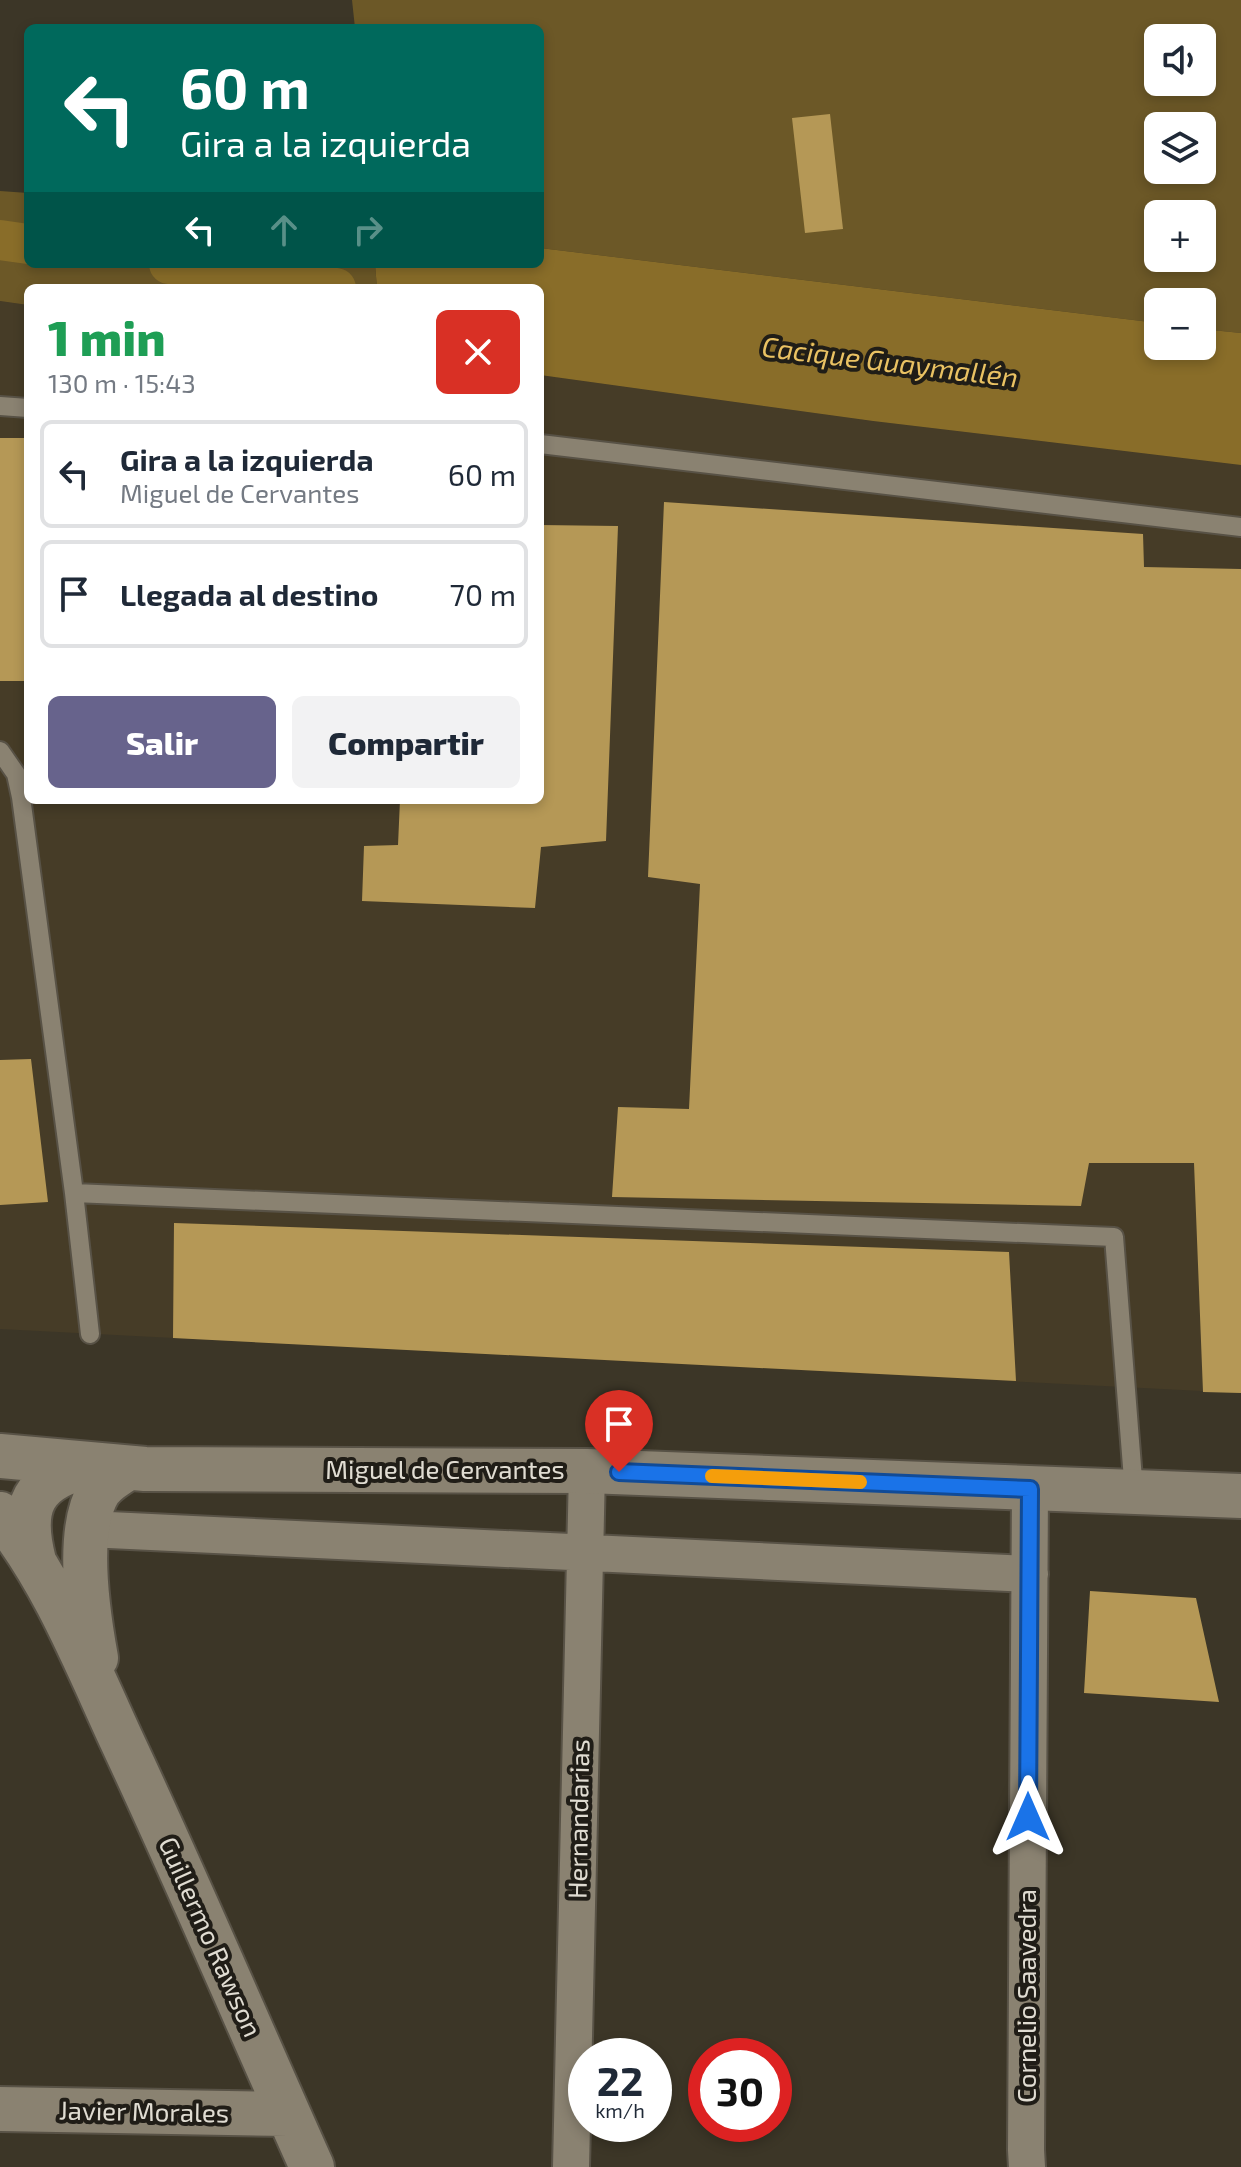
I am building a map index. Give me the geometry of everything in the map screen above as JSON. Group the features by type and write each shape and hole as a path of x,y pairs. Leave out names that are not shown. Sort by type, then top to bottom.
{"main road":[{"name":"Miguel de Cervantes","path":"71,1478 587,1471 1241,1496"},
{"name":"Guillermo Rawson","path":"35,1563 28,1535 29,1510 34,1496 47,1483 71,1478"},
{"name":"Guillermo Rawson","path":"71,1478 69,1508 87,1588"},
{"name":"Guillermo Rawson","path":"71,1478 92,1636 106,1707"},
{"name":"Guillermo Rawson","path":"0,1514 35,1563 106,1707 312,2167"},
{"name":"Javier Morales","path":"0,2109 288,2114"}],"street":[{"name":"Hernandarias","path":"571,2167 587,1471"},
{"path":"71,1478 585,1553 1030,1574"},
{"name":"Cornelio Saavedra","path":"1027,2167 1030,1489"}],"lane":[{"path":"0,406 24,408"},
{"path":"544,444 1241,527"},
{"path":"0,751 16,774 21,797 90,1334"},
{"path":"74,1193 1114,1237 1134,1492"}],"shaded area":[{"path":"352,0 1241,0 1241,333 1216,330 1216,288 1144,288 1144,321 544,248 544,24 355,24"},
{"path":"0,191 24,193 24,268 375,268 377,284 24,284 24,304 0,301"},
{"path":"0,301 24,304 24,804 544,804 544,376 873,421 1241,465 1241,1393 0,1329"}],"water":[{"path":"544,248 1144,321 1144,360 1216,360 1216,330 1241,333 1241,465 873,421 544,376 544,284 377,284 375,268 544,268"}],"building":[{"path":"830,114 843,229 805,233 792,118"},
{"path":"0,438 24,438 24,681 0,681"},
{"path":"664,502 1143,534 1144,567 1241,569 1241,1393 1203,1392 1194,1163 1089,1163 1081,1206 612,1197 618,1107 689,1109 700,884 648,877"},
{"path":"544,525 618,526 606,841 541,847 535,908 362,901 364,846 398,845 400,804 544,804"},
{"path":"31,1059 48,1202 0,1205 0,1060"},
{"path":"174,1223 1009,1252 1016,1381 173,1338"},
{"path":"1090,1591 1196,1598 1219,1702 1084,1693"}],"waterway":[{"name":"Cacique Guaymallén","path":"0,240 24,243"},
{"name":"Cacique Guaymallén","path":"197,268 308,284"}],"slow traffic":[{"path":"712,1476 860,1482"}],"route":[{"path":"619,1472 1030,1489 1028,1817"}]}
